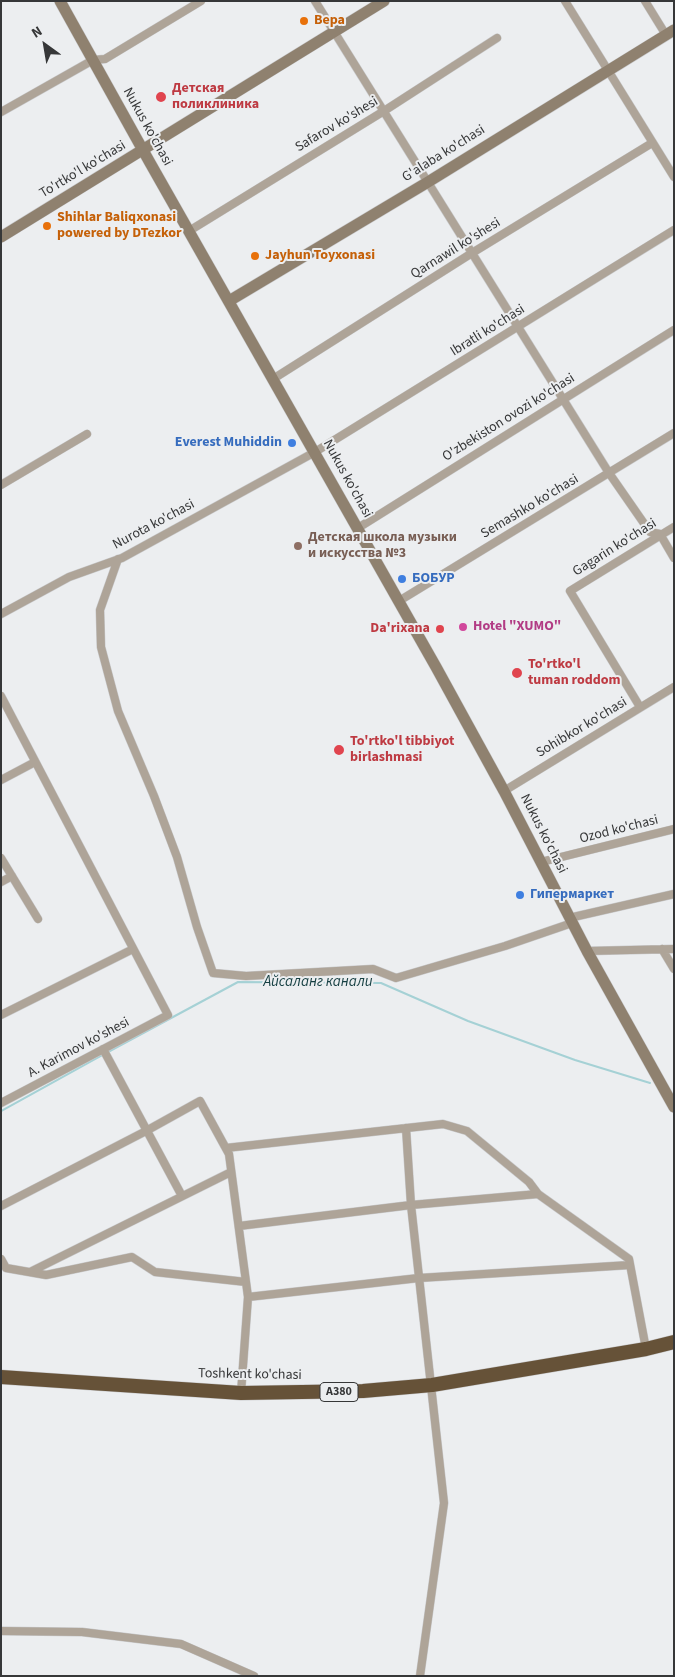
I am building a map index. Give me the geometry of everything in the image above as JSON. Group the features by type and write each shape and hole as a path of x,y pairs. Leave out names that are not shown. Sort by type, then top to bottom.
{"highway":[{"name":"Toshkent ko'chasi","path":"1,1377 241,1393 363,1391 432,1384 646,1349 674,1342"}],"main road":[{"name":"Nukus ko'chasi","path":"60,1 143,151 399,601 504,791 586,951 674,1107"},
{"name":"To'rtko'l ko'chasi","path":"1,237 384,1"},
{"name":"G'alaba ko'chasi","path":"229,301 428,182 670,32"}],"street":[{"path":"1,112 93,60 105,59 201,1"},
{"path":"315,1 609,474 650,532 660,534 674,558"},
{"path":"565,1 674,177"},
{"path":"645,1 670,32"},
{"name":"Safarov ko'shesi","path":"189,231 384,112 497,38"},
{"name":"Qarnawil ko'shesi","path":"273,379 652,142"},
{"name":"Ibratli ko'chasi","path":"315,452 674,230"},
{"name":"O'zbekiston ovozi ko'chasi","path":"358,528 674,330"},
{"path":"1,485 88,434"},
{"name":"Semashko ko'chasi","path":"399,601 674,434"},
{"name":"Nurota ko'chasi","path":"1,614 69,577 118,560 315,452"},
{"name":"Gagarin ko'chasi","path":"640,707 570,591 674,527"},
{"path":"118,560 100,610 102,646 118,711 154,796 177,857 213,974 246,976 373,969 396,978 505,946 571,921 674,894"},
{"name":"Sohibkor ko'chasi","path":"504,791 674,687"},
{"path":"1,696 133,949 1,1015"},
{"path":"1,780 35,762"},
{"name":"Ozod ko'chasi","path":"540,862 674,829"},
{"path":"1,858 38,919"},
{"path":"1,882 12,876"},
{"name":"A. Karimov ko'shesi","path":"1,1103 168,1015 133,949"},
{"path":"662,949 674,969"},
{"path":"586,951 674,949"},
{"path":"103,1049 182,1196"},
{"path":"1,1206 146,1132 200,1101 229,1154 248,1297 241,1393"},
{"path":"226,1148 443,1124 467,1131 529,1182 538,1194 629,1259 646,1349"},
{"path":"406,1128 411,1205 444,1503 420,1676"},
{"path":"30,1272 231,1172"},
{"path":"239,1226 411,1205 538,1194"},
{"path":"1,1259 6,1268 46,1275 132,1257 155,1272 246,1282"},
{"path":"248,1297 419,1278 630,1265"},
{"path":"1,1631 82,1632 181,1644 254,1676"}],"waterway":[{"name":"Айсаланг канали","path":"108,1052 238,982 381,983 468,1021 575,1060 650,1083"},
{"name":"Айсаланг канали","path":"1,1111 104,1054"}],"place":[{"name":"Вера","path":"304,21"},
{"name":"Детская поликлиника","path":"161,97"},
{"name":"Shihlar Baliqxonasi powered by DTezkor","path":"47,226"},
{"name":"Jayhun Toyxonasi","path":"255,256"},
{"name":"Everest Muhiddin","path":"292,443"},
{"name":"Детская школа музыки и искусства №3","path":"298,546"},
{"name":"БОБУР","path":"402,579"},
{"name":"Hotel \"XUMO\"","path":"463,627"},
{"name":"Da'rixana","path":"440,629"},
{"name":"To'rtko'l tuman roddom","path":"517,673"},
{"name":"To'rtko'l tibbiyot birlashmasi","path":"339,750"},
{"name":"Гипермаркет","path":"520,895"}]}
